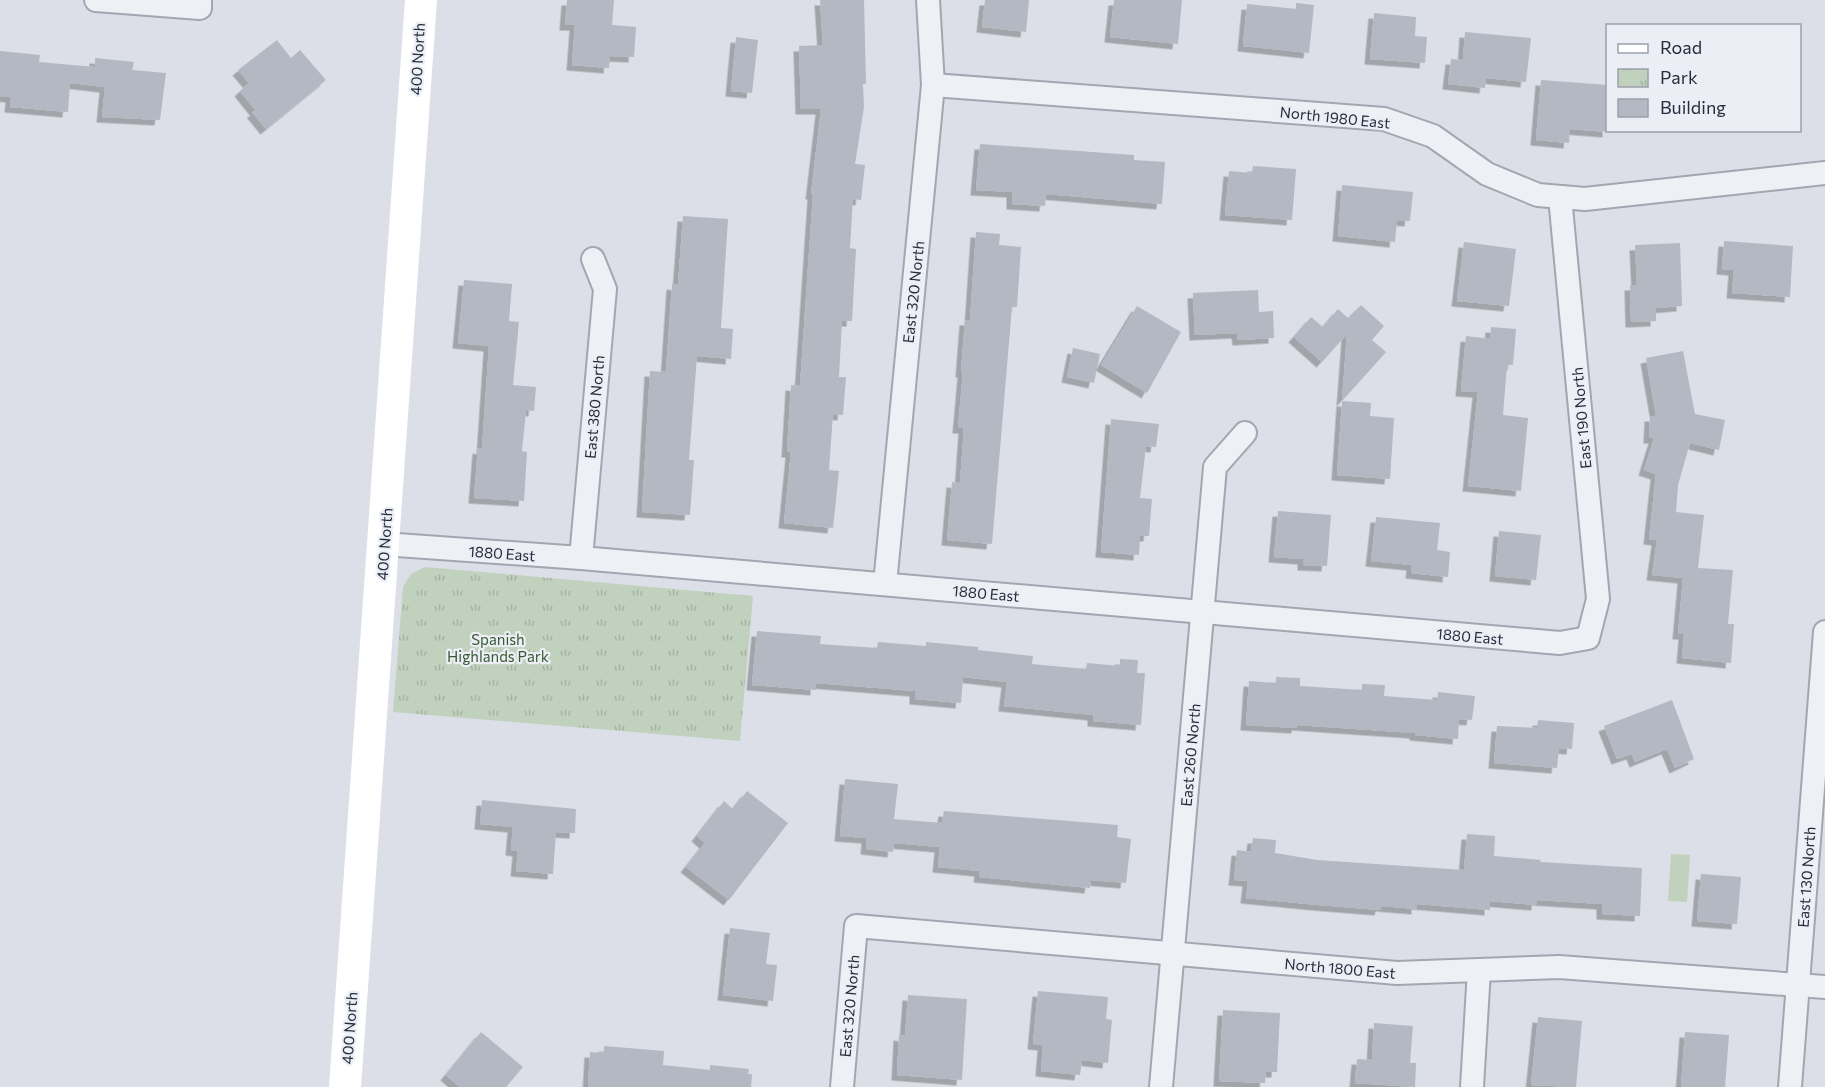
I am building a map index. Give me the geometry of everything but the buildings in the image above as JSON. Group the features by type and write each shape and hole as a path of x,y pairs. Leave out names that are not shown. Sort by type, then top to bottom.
{"main road":[{"name":"400 North","path":"345,1087 421,0"}],"street":[{"path":"96,0 200,4"},
{"name":"East 320 North","path":"885,584 933,85 928,0"},
{"name":"North 1980 East","path":"933,85 1384,119 1433,136 1487,174 1538,195 1585,199 1825,173"},
{"name":"East 190 North","path":"1560,197 1598,599 1588,638"},
{"name":"East 380 North","path":"581,558 605,289 593,259"},
{"name":"East 260 North","path":"1161,1087 1215,467 1245,434"},
{"name":"1880 East","path":"384,544 581,558 1560,644 1588,638"},
{"name":"East 130 North","path":"1790,1087 1825,632"},
{"name":"East 320 North","path":"842,1087 856,926"},
{"name":"North 1800 East","path":"856,926 1397,973 1559,967 1825,987"},
{"path":"1472,1087 1479,970"}],"green space":[{"name":"Spanish Highlands Park","path":"425,567 753,596 740,741 393,712 403,587 411,574"},
{"path":"1671,854 1690,855 1687,902 1668,901"}]}
